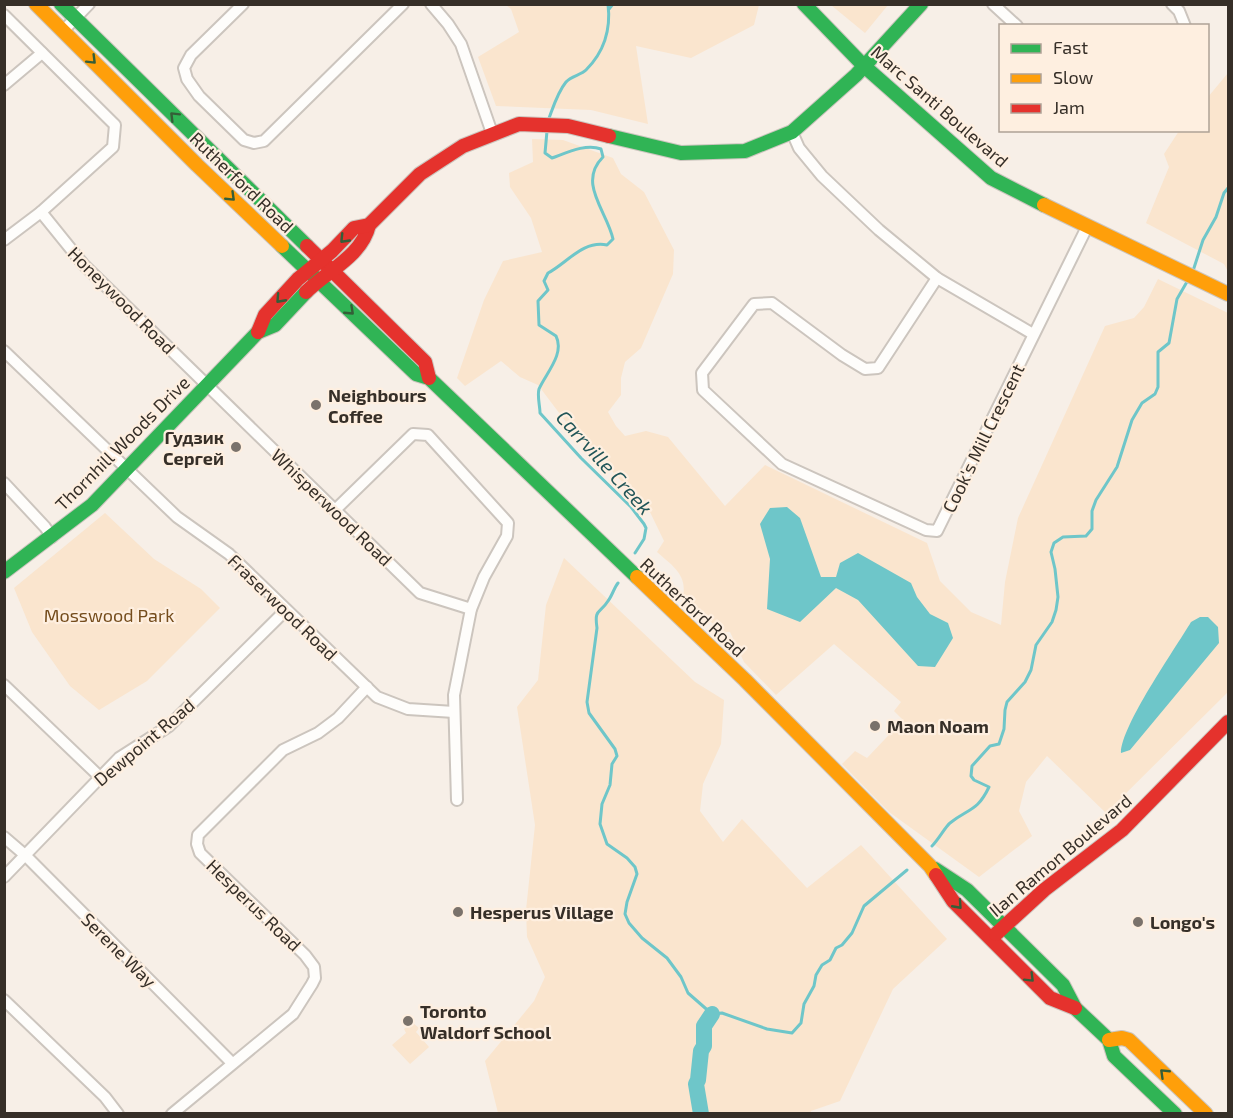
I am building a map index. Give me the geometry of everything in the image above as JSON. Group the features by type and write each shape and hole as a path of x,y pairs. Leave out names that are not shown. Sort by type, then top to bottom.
{"main road":[{"name":"Rutherford Road","path":"36,4 313,276 416,374 429,378 745,680 930,866 953,901 1050,998 1075,1008"},
{"name":"Rutherford Road","path":"61,4 425,362 429,378"},
{"name":"Marc Santi Boulevard","path":"804,4 864,66 991,178 1087,227 1222,291"},
{"path":"313,276 343,262 366,238 369,225 420,174 463,146 492,132 519,123 568,126 681,153 745,151 792,132 864,66 921,4"},
{"path":"313,276 321,260 354,228 369,225"},
{"name":"Thornhill Woods Drive","path":"4,572 92,505 258,332 275,325 313,276"},
{"name":"Ilan Ramon Boulevard","path":"991,939 1002,926 1044,890 1122,830 1228,722"},
{"name":"Rutherford Road","path":"930,866 967,890 1063,985 1075,1008 1109,1040 1114,1056 1175,1113"},
{"name":"Rutherford Road","path":"1109,1040 1122,1038 1129,1040 1206,1113"}],"street":[{"path":"63,31 89,4"},
{"path":"243,4 191,55 184,68 187,79 199,96 244,140 254,143 264,141 403,4"},
{"path":"431,4 461,44 492,132"},
{"path":"993,4 1015,24"},
{"path":"1172,4 1179,11 1184,24"},
{"path":"4,15 115,125 113,147 41,212 4,240"},
{"path":"4,85 42,53"},
{"path":"792,132 799,148 822,176 879,230 938,278 1033,334"},
{"name":"Honeywood Road","path":"41,212 83,264 206,384"},
{"name":"Cook's Mill Crescent","path":"938,278 878,368 865,369 842,356 772,303 754,304 702,373 703,390 782,464 926,530 937,531 1087,227"},
{"name":"Fraserwood Road","path":"4,351 177,516 229,554 377,697 408,709 454,712"},
{"name":"Whisperwood Road","path":"206,384 420,593 471,609"},
{"path":"335,510 413,434 428,435 508,523 507,536 484,577 471,609 454,695 457,800"},
{"path":"4,483 52,537"},
{"name":"Dewpoint Road","path":"4,877 119,758 169,726 286,610"},
{"path":"4,685 100,777"},
{"name":"Hesperus Road","path":"232,1063 293,1014 314,981 315,970 312,964 201,854 196,842 201,831 283,750 318,733 338,718 367,687"},
{"name":"Serene Way","path":"4,837 25,855 232,1063"},
{"path":"4,1000 105,1097 118,1113"},
{"path":"172,1113 232,1063"}],"green space":[{"path":"506,5 759,5 754,25 691,58 636,46 648,124 591,110 496,106 478,57 519,32 511,9"},
{"path":"831,5 888,5 865,33"},
{"path":"1228,73 1228,272 1224,264 1146,223 1169,167 1164,154 1178,132 1209,132 1209,96"},
{"path":"532,139 563,140 613,158 621,174 644,192 674,250 673,274 641,348 625,362 621,378 621,395 608,412 625,436 646,431 668,437 725,506 765,465 927,543 940,581 971,612 1001,625 1005,582 1018,518 1105,326 1134,318 1144,307 1158,279 1228,313 1228,692 1106,813 1047,756 1026,782 1019,811 1032,836 979,877 889,812 842,764 855,751 867,758 903,720 894,711 901,702 834,644 776,695 744,662 730,632 724,632 682,600 684,592 682,578 674,567 657,552 664,541 649,510 569,426 538,385 520,377 501,361 465,386 457,378 484,300 503,261 542,252 531,218 510,187 509,173 533,162"},
{"name":"Mosswood Park","path":"105,513 154,559 201,589 220,608 147,681 99,710 70,686 32,632 14,588"},
{"path":"564,558 695,682 724,700 721,744 703,784 700,811 723,842 742,819 807,888 861,845 947,939 893,989 840,1101 811,1111 810,1114 498,1113 485,1061 534,1001 545,977 527,937 526,910 535,825 517,707 538,680 546,605"},
{"path":"413,1023 419,1028 416,1032 429,1047 410,1064 392,1045 406,1033 404,1029"}],"water":[{"path":"787,507 800,518 821,577 836,577 840,563 858,553 911,583 917,597 930,614 948,623 953,638 935,667 918,666 858,600 836,588 800,622 767,609 770,559 760,524 770,508"},
{"path":"1200,617 1208,617 1218,627 1219,643 1130,750 1121,753 1130,725 1150,688 1191,622"}],"waterway":[{"name":"Carrville Creek","path":"548,121 563,86 571,78 586,70 602,48 607,31 608,4"},
{"name":"Carrville Creek","path":"609,9 613,4"},
{"name":"Carrville Creek","path":"547,131 545,153 552,158 583,148 601,149 603,157 596,167 593,187 613,239 607,245 590,246 576,253 548,273 544,281 548,290 538,301 539,325 556,336 558,350 554,363 539,389 540,413 581,458 631,507 644,524 646,528 644,539 635,553"},
{"path":"1193,271 1203,240 1228,188"},
{"path":"932,846 950,823 981,801 989,787 974,780 971,776 972,766 990,746 999,744 1004,729 1007,702 1025,682 1031,670 1036,645 1052,622 1058,597 1051,552 1054,543 1063,537 1086,536 1092,529 1092,511 1096,500 1117,467 1132,420 1142,403 1155,394 1158,387 1158,352 1169,343 1177,299 1188,280"},
{"name":"Carrville Creek","path":"618,583 597,614 587,702 589,713 615,749 617,756 612,764 610,785 602,804 600,824 607,844 627,858 635,867 637,874 625,914 629,923 642,938 667,958 681,977 688,993 712,1014 722,1013 767,1029 792,1033 801,1023 804,1004 822,965 830,960 836,948 842,945 852,933 864,906 907,870"},
{"path":"701,1114 696,1084 701,1051 704,1046 704,1026 712,1014"}],"traffic: fast":[{"path":"61,4 307,246"},
{"path":"804,4 864,66 991,178 1044,205"},
{"path":"609,136 681,153 745,151 792,132 856,75 921,4"},
{"path":"282,246 416,374 429,378 637,577"},
{"path":"4,572 92,505 258,332 275,325 306,292"},
{"path":"935,869 967,890 1063,985 1075,1008 1109,1040 1114,1056 1175,1114"}],"traffic: slow":[{"path":"36,4 197,165 282,246"},
{"path":"1044,205 1228,294"},
{"path":"637,577 745,680 930,866 936,875"},
{"path":"1109,1040 1122,1038 1129,1040 1206,1114"}],"traffic: jam":[{"path":"258,332 265,315 298,279 332,251 354,228 369,225 420,174 463,146 519,124 568,126 609,136"},
{"path":"306,292 352,254 365,236 369,225"},
{"path":"307,246 425,362 429,378"},
{"path":"996,934 1044,890 1122,830 1228,722"},
{"path":"936,875 953,901 1050,998 1075,1008"}],"place":[{"name":"Neighbours Coffee","path":"316,405"},
{"name":"Гудзик Сергей","path":"236,447"},
{"name":"Maon Noam","path":"875,726"},
{"name":"Hesperus Village","path":"458,912"},
{"name":"Longo's","path":"1138,922"},
{"name":"Toronto Waldorf School","path":"408,1021"}]}
